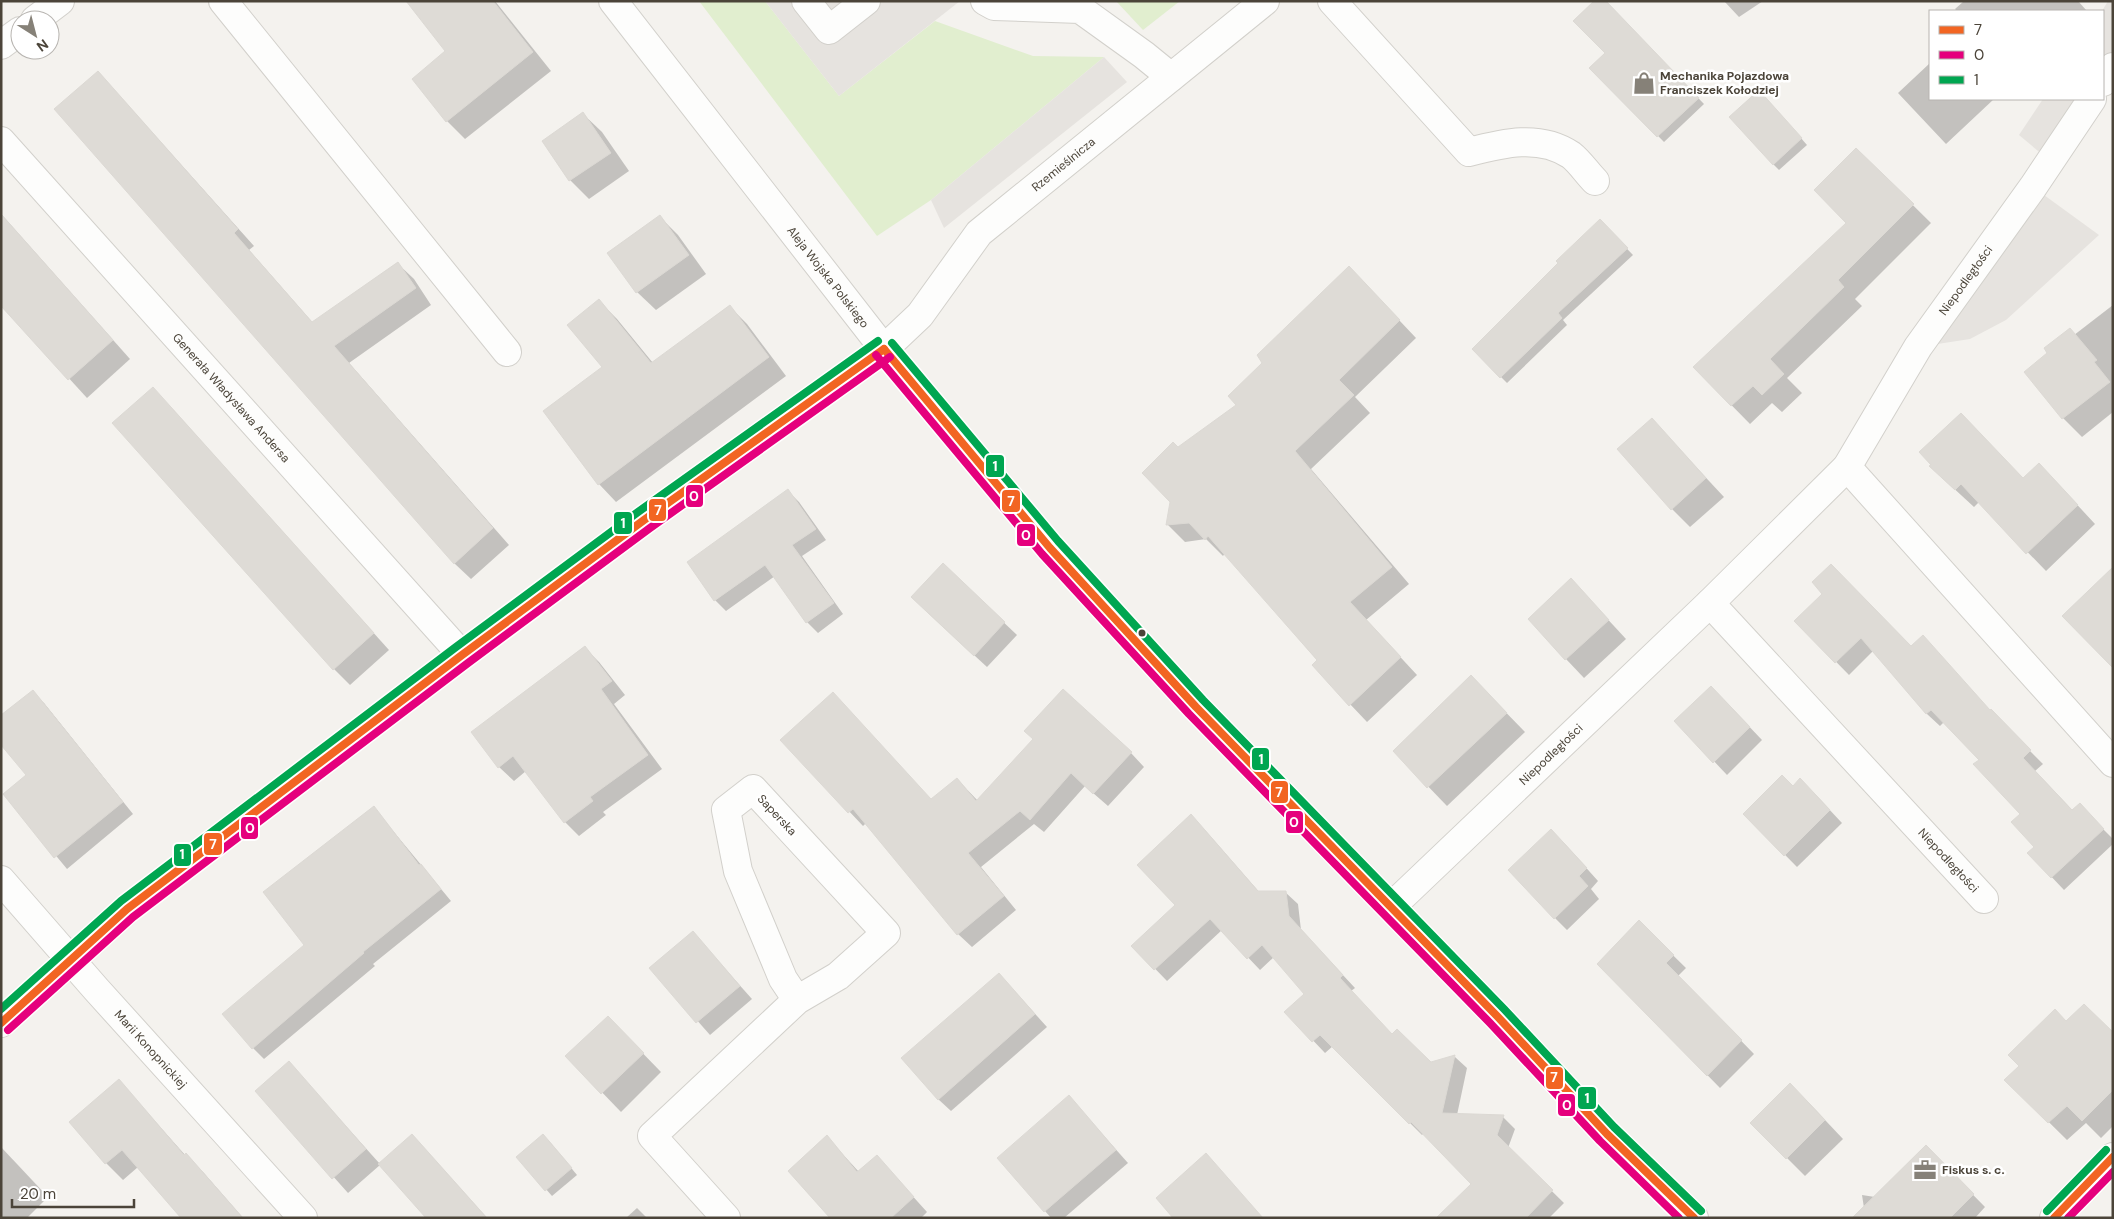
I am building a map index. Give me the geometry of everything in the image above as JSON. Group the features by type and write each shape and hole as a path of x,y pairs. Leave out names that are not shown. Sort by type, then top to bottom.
{"street":[{"path":"48,10 60,1"},
{"path":"223,1 507,352"},
{"name":"Aleja Wojska Polskiego","path":"612,1 884,349 1044,540 1196,707 1497,1016 1607,1134 1694,1218"},
{"path":"806,1 829,30 866,1"},
{"path":"985,1 994,6 1080,9 1149,58 1171,77"},
{"name":"Rzemieślnicza","path":"1,1023 127,909 462,655 644,520 884,349 920,315 979,233 1266,1"},
{"path":"1332,1 1469,152 1497,144 1522,141 1551,146 1572,156 1595,181"},
{"path":"2104,81 2113,68"},
{"name":"Niepodległości","path":"1391,907 1710,603 1847,467 1918,348 2091,100"},
{"name":"Generała Władysława Andersa","path":"1,141 462,655"},
{"path":"1847,467 2113,763"},
{"name":"Niepodległości","path":"1710,603 1984,899"},
{"name":"Saperska","path":"726,1218 652,1136 797,1000 838,976 886,933 753,790 726,810 738,871 783,979 797,1000"},
{"name":"Marii Konopnickiej","path":"1,880 302,1218"},
{"path":"2054,1218 2113,1157"}],"green space":[{"path":"699,1 765,1 839,96 935,21 1033,56 1104,57 931,200 877,236"},
{"path":"1116,1 1180,1 1143,30"}],"shaded area":[{"path":"765,1 960,1 839,96"},
{"path":"2108,1 2113,1 2113,67 2104,80 2104,10"},
{"path":"1104,57 1127,82 944,228 931,200"},
{"path":"2042,100 2091,100 2050,161 2019,135"},
{"path":"2033,187 2099,235 2006,320 1970,339 1918,347"}],"building":[{"path":"406,1 493,1 533,52 446,122 412,79 445,51"},
{"name":"Mechanika Pojazdowa Franciszek Kołodziej","path":"1594,1 1606,1 1699,98 1657,137 1589,68 1605,53 1573,21"},
{"path":"98,71 238,229 234,233 312,322 398,262 416,288 334,346 493,528 454,564 54,109"},
{"path":"1759,90 1802,138 1773,165 1729,117"},
{"path":"583,112 611,153 569,181 542,141"},
{"path":"1856,148 1914,204 1838,280 1844,287 1770,359 1784,374 1762,395 1753,386 1731,406 1693,367 1846,223 1814,190"},
{"path":"1,214 113,340 68,380 1,306"},
{"path":"660,215 689,255 636,293 607,253"},
{"path":"1600,219 1628,248 1558,313 1562,318 1500,378 1472,349 1558,263 1556,261"},
{"path":"1349,266 1400,320 1339,380 1354,395 1295,451 1392,567 1350,602 1401,657 1349,706 1312,665 1317,660 1208,536 1205,540 1189,523 1166,525 1170,502 1142,473 1173,442 1178,447 1236,405 1228,396 1262,363 1257,355"},
{"path":"599,299 651,363 730,305 769,357 598,485 543,411 602,367 567,325"},
{"path":"2070,328 2097,360 2094,362 2110,382 2062,419 2024,372 2047,353 2044,348"},
{"path":"153,387 374,633 333,670 112,423"},
{"path":"1961,413 2023,478 2039,463 2078,505 2026,554 1961,484 1955,490 1929,466 1931,465 1919,452"},
{"path":"1652,418 1706,478 1671,510 1617,449"},
{"path":"788,489 816,529 792,545 834,603 806,623 765,565 714,601 687,562"},
{"path":"943,563 1005,622 974,656 911,597"},
{"path":"1831,564 1911,646 1923,635 1990,710 2031,750 2023,758 2072,810 2080,803 2104,829 2051,878 2027,853 2034,847 2011,822 2020,814 1973,764 1979,760 1931,710 1926,714 1861,638 1835,663 1794,621 1822,594 1812,582"},
{"path":"2113,567 2113,668 2062,616"},
{"path":"1571,578 1609,620 1565,660 1528,619"},
{"path":"585,646 612,681 601,689 648,755 590,797 593,801 564,823 513,756 498,768 471,732"},
{"path":"1471,675 1507,713 1427,788 1393,751"},
{"path":"1711,686 1750,727 1713,763 1674,721"},
{"path":"1063,689 1132,752 1093,794 1071,773 1030,820 1020,811 968,853 1004,896 957,935 853,809 848,813 780,740 833,692 931,799 957,778 976,801 1033,739 1024,731"},
{"path":"33,690 123,802 54,858 3,794 26,775 1,745 1,715"},
{"path":"1782,775 1793,786 1800,778 1830,810 1784,856 1743,814"},
{"path":"374,806 419,865 421,864 441,889 363,952 252,1049 222,1014 304,945 263,892"},
{"path":"1191,814 1258,891 1286,891 1289,916 1343,975 1340,978 1392,1034 1397,1029 1431,1062 1455,1055 1442,1113 1504,1115 1497,1135 1553,1190 1526,1218 1436,1218 1471,1184 1411,1122 1409,1124 1320,1035 1312,1042 1284,1012 1304,994 1262,945 1247,959 1210,919 1154,970 1131,946 1175,905 1137,865"},
{"path":"1551,829 1587,868 1579,876 1588,886 1554,919 1508,870"},
{"path":"1639,920 1674,955 1666,963 1742,1040 1707,1076 1597,964"},
{"path":"693,931 740,986 696,1023 649,968"},
{"path":"999,973 1035,1014 938,1100 901,1058"},
{"path":"2084,1004 2113,1032 2113,1090 2082,1121 2067,1106 2048,1123 2004,1080 2019,1066 2008,1055 2055,1009 2066,1021"},
{"path":"608,1016 644,1053 601,1094 565,1056"},
{"path":"289,1061 366,1149 332,1179 255,1091"},
{"path":"119,1079 184,1155 186,1153 243,1218 181,1218 122,1150 105,1164 69,1122"},
{"path":"1790,1083 1825,1120 1786,1159 1750,1123"},
{"path":"1069,1095 1116,1150 1044,1212 997,1158"},
{"path":"412,1134 487,1218 426,1218 378,1164"},
{"path":"543,1134 572,1168 545,1191 516,1157"},
{"path":"827,1135 857,1172 877,1155 914,1197 891,1218 830,1218 788,1171"},
{"name":"Fiskus s. c.","path":"1926,1145 1974,1194 1950,1218 1852,1218"},
{"path":"1206,1153 1263,1218 1173,1218 1156,1198"}],"transit line":[{"name":"1","path":"1,1009 121,901 456,647 638,512 878,341"},
{"name":"1","path":"892,343 1058,541 1203,700 1504,1009 1614,1127 1701,1211"},
{"name":"7","path":"884,349 1050,548 1196,707 1497,1016 1607,1134 1694,1218"},
{"name":"7","path":"1,1023 127,909 462,655 644,520 884,349"},
{"name":"0","path":"876,355 1042,554 1189,714 1490,1023 1600,1141 1679,1218"},
{"name":"0","path":"8,1030 133,917 468,663 650,528 890,357"},
{"name":"1","path":"2047,1211 2106,1150"},
{"name":"7","path":"2054,1218 2113,1157"},
{"name":"0","path":"2068,1218 2113,1172"}],"place":[{"name":"Mechanika Pojazdowa Franciszek Kołodziej","path":"1644,83"},
{"name":"Fiskus s. c.","path":"1925,1170"}]}
